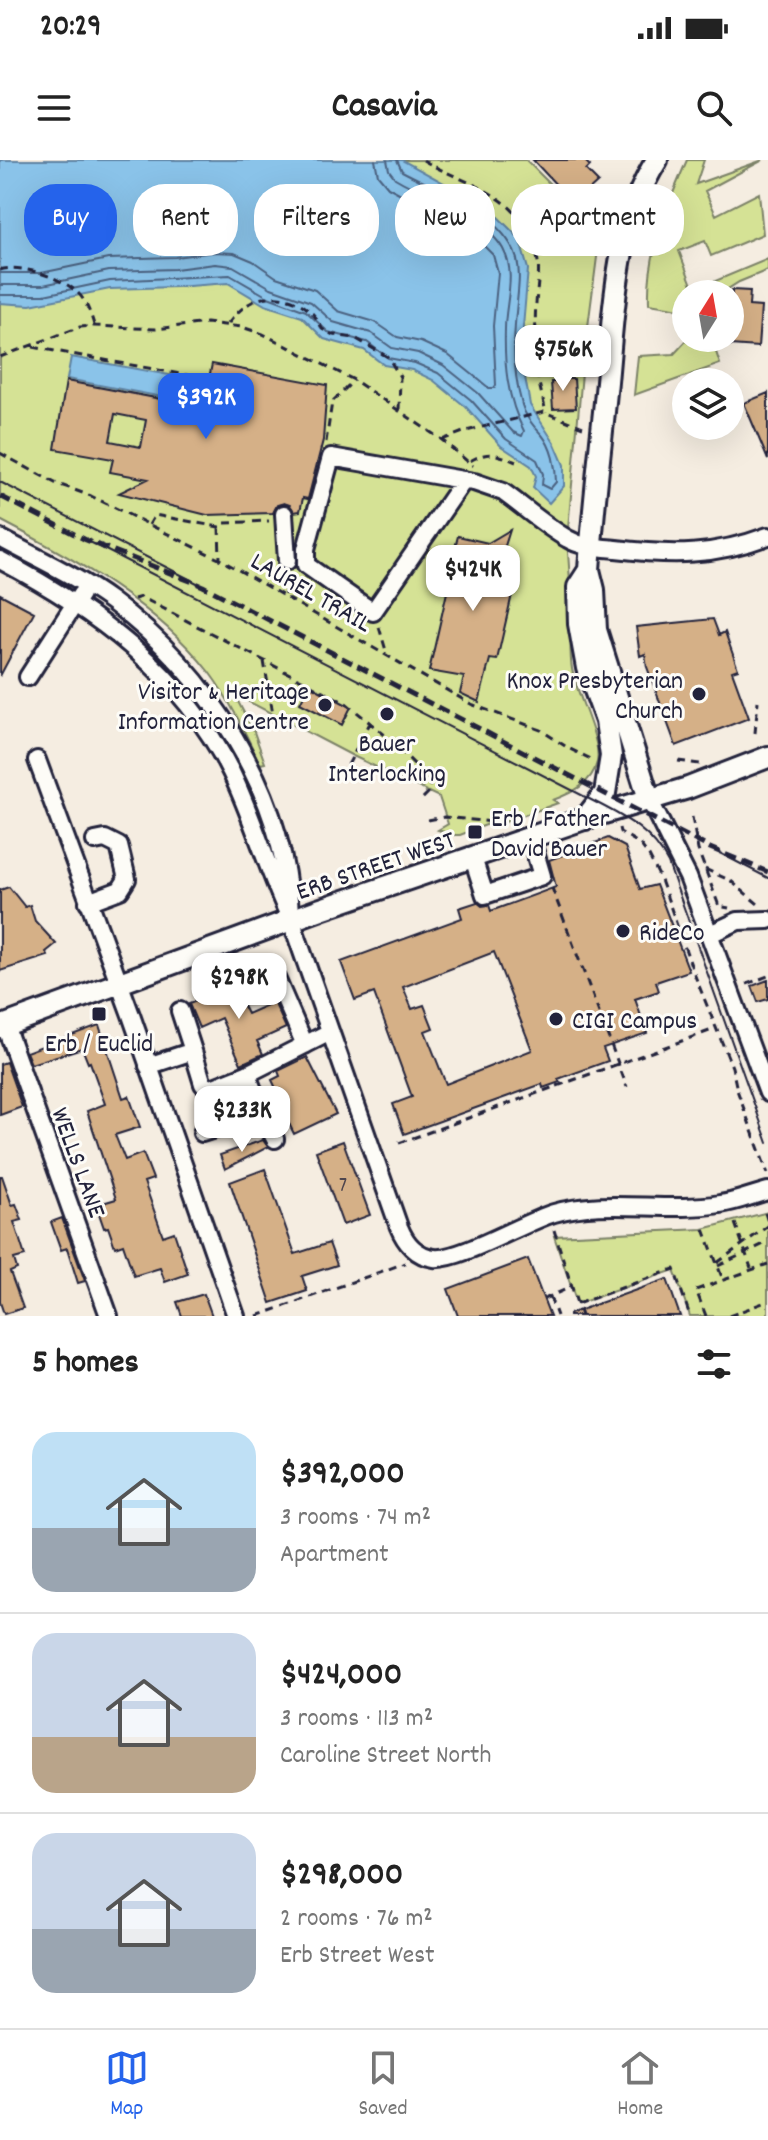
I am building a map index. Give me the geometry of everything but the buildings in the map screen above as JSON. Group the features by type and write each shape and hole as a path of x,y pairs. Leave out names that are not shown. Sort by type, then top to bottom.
{"main road":[{"path":"649,799 596,630 594,590 589,570 609,361 626,232 645,178 657,160"},
{"path":"584,819 605,793 611,756 606,721 587,668 579,624 578,587 589,570"},
{"name":"ERB STREET WEST","path":"2,1026 291,920 584,819 688,788 768,757"}],"street":[{"path":"469,481 373,612 306,565 306,549 331,457 469,481 503,492 570,541 590,547 662,555 689,554 739,547 768,536"},
{"path":"284,518 287,561"},
{"path":"0,538 111,601 183,665 217,709 257,782 273,826 288,878 291,920"},
{"path":"0,560 75,603 126,640 206,729 231,773 274,886 291,920 405,1241 424,1256 448,1258 552,1214 574,1208 720,1204 768,1191"},
{"path":"28,677 87,586"},
{"path":"37,760 236,1316"},
{"path":"649,799 688,877 768,1093"},
{"path":"88,902 120,890 127,879 119,846 105,839 95,841"},
{"path":"473,858 485,895 542,876 531,839"},
{"path":"710,934 738,921 768,920"},
{"path":"244,991 276,978 305,1045"},
{"path":"180,1011 203,1084 209,1089 247,1074 330,1032"},
{"name":"WELLS LANE","path":"2,1026 109,1316"},
{"path":"148,1066 193,1051"},
{"path":"247,1074 275,1139"},
{"path":"202,1133 262,1114"}],"path":[{"path":"423,160 488,191 521,220 536,251 539,265 535,311 539,344 536,360 546,413"},
{"path":"0,270 14,268 52,277 65,284 78,292 92,315 94,326"},
{"path":"228,324 252,302 265,298 289,299 300,303 318,318 322,329 333,335 355,338 388,357 400,377 399,410"},
{"path":"0,357 80,327 156,329 206,323 228,324 263,334 354,380 470,461 476,471 469,481"},
{"path":"539,344 546,354 556,358 609,361"},
{"path":"33,347 208,379"},
{"path":"187,404 191,383 189,376"},
{"path":"331,457 325,441 329,401 354,380"},
{"path":"442,440 466,431 546,413 583,427"},
{"name":"LAUREL TRAIL","path":"0,453 55,483 221,560 471,704 541,730 568,748 600,763"},
{"path":"470,461 485,453 495,453 516,462"},
{"path":"149,525 155,515 219,527 225,523 284,518"},
{"path":"219,527 221,560"},
{"path":"130,600 141,597 346,703 424,774 430,784 429,792 422,799"},
{"path":"373,612 387,655"},
{"path":"264,661 272,722"},
{"path":"755,733 758,701"},
{"path":"348,765 370,723"},
{"path":"678,761 706,764"},
{"path":"428,820 444,817 502,823"},
{"path":"692,817 705,869 719,906"},
{"path":"620,830 640,844 661,880 732,1067 737,1090 768,1173"},
{"path":"640,844 644,839"},
{"path":"705,869 731,881 758,904"},
{"path":"552,889 627,1087"},
{"path":"747,984 768,976"},
{"path":"399,1143 717,1029"},
{"path":"718,1264 768,1224 765,1213"},
{"path":"552,1214 554,1236 581,1316"},
{"path":"735,1223 752,1270"},
{"path":"704,1229 723,1280"},
{"path":"718,1264 768,1242"},
{"path":"257,1316 424,1256"},
{"path":"706,1316 696,1290 768,1264"},
{"path":"577,1304 674,1269 690,1316"},
{"path":"544,1299 571,1287"},
{"path":"550,1296 557,1316"},
{"path":"729,1316 768,1301"}],"green space":[{"path":"0,160 526,160 550,184 511,184 511,256 597,256 582,373 567,540 572,669 598,753 591,776 574,791 553,800 558,803 460,835 438,830 448,824 439,797 234,694 254,732 265,763 260,764 217,683 165,625 85,567 0,520"},
{"path":"687,160 704,160 696,184 763,160 705,191 716,215 759,193 763,234 711,256 705,241 684,249 684,184 677,184"},
{"path":"653,256 681,256 690,280 672,280 672,308 649,304"},
{"path":"768,259 768,270 744,280 718,280"},
{"path":"716,352 720,364 709,368 672,368 672,381 634,395 638,356"},
{"path":"768,1212 768,1316 690,1316 674,1270 577,1304 554,1236 703,1229"}],"water":[{"path":"0,160 402,160 446,184 395,184 395,256 495,256 495,214 511,230 511,256 524,256 528,269 523,366 530,405 555,444 564,465 564,486 549,503 533,488 536,476 531,466 501,446 466,407 433,380 412,370 384,365 364,350 324,339 302,317 265,305 228,283 110,289 30,305 0,303"},
{"path":"71,357 311,401 310,405 188,382 184,401 67,379"}],"tram line":[{"path":"0,482 203,586"},
{"path":"86,540 610,810 647,835 668,863 768,1143"},
{"path":"710,848 768,878"}],"railway":[{"path":"0,496 86,540 203,586 710,848 768,872"}],"place":[{"name":"Knox Presbyterian Church","path":"699,694"},
{"name":"Visitor & Heritage Information Centre","path":"325,705"},
{"name":"Bauer Interlocking","path":"387,714"},
{"name":"Erb / Father David Bauer","path":"475,832"},
{"name":"RideCo","path":"623,931"},
{"name":"Erb / Euclid","path":"99,1014"},
{"name":"CIGI Campus","path":"556,1019"}]}
